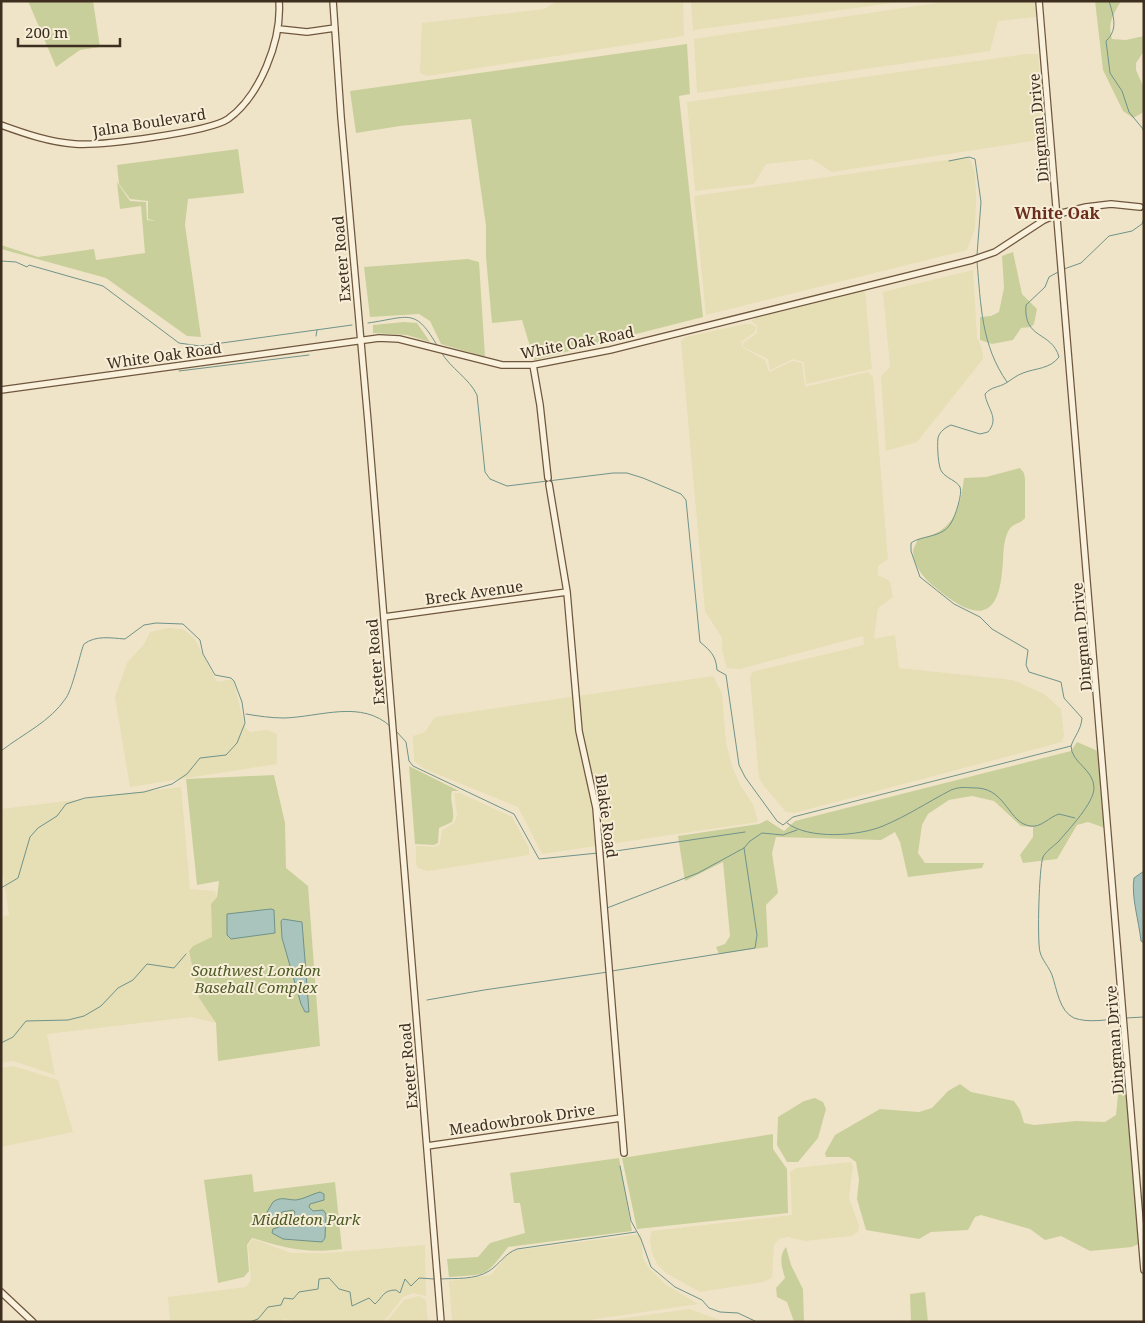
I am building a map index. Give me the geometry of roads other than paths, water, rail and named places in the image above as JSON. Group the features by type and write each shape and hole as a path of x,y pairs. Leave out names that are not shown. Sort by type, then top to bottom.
{"street":[{"name":"Jalna Boulevard","path":"1,126 44,140 90,145 207,128 226,120 251,96 258,83 279,29 279,1"},
{"name":"Exeter Road","path":"333,1 340,116 361,340 441,1322"},
{"name":"Dingman Drive","path":"1039,1 1124,1009 1144,1270"},
{"path":"279,29 307,32 335,28"},
{"name":"White Oak Road","path":"1,390 361,340 400,339 502,365 533,365 620,347 972,260 995,252 1044,220 1058,214 1086,207 1111,204 1140,207"},
{"name":"Blakie Road","path":"533,365 567,592 579,730 596,808 624,1153"},
{"name":"Breck Avenue","path":"384,617 567,592"},
{"name":"Meadowbrook Drive","path":"427,1146 621,1118"},
{"path":"1,1292 33,1322"}],"water":[{"path":"1144,871 1144,943 1141,941 1133,885 1134,878"},
{"path":"274,910 275,933 231,939 227,935 227,914"},
{"path":"283,919 302,922 309,1012 305,1012 301,1004 282,938 281,921"},
{"path":"320,1192 324,1194 324,1200 310,1204 309,1207 313,1211 323,1210 326,1214 325,1238 322,1242 283,1239 272,1233 273,1229 293,1218 295,1212 293,1210 282,1212 277,1220 273,1221 267,1212 273,1202 281,1199 296,1200"}],"waterway":[{"path":"1109,1 1114,22 1113,32 1106,41 1110,73 1122,91 1129,112 1143,129 1144,135"},
{"path":"949,161 969,157 975,159 981,202 977,255"},
{"path":"1064,269 1081,263 1109,236 1132,231 1142,224 1144,218"},
{"path":"1,261 16,262 27,267 29,265 103,286 179,343 200,346 352,325"},
{"path":"977,262 981,309 987,339 998,368 1007,382"},
{"path":"441,352 469,383 477,395 485,472 490,479 507,486 613,473 627,473 681,494 686,500 700,642 712,654 717,670 726,675 739,765 745,777 777,821 783,825 793,817 1071,746 1082,718 1064,698 1061,682 1029,672 1026,665 1028,650 992,629 980,617 954,604 920,577 911,551 911,543 938,534 947,528 955,516 960,499 960,487 941,470 938,446 940,434 951,425 980,434 988,432 993,418 985,394 1021,374 1051,364 1059,357 1050,343 1033,330 1029,324 1026,316 1026,305 1045,287 1049,277 1060,271"},
{"path":"368,323 403,317 417,320 430,334 438,347"},
{"path":"316,336 317,330"},
{"path":"179,371 309,355"},
{"path":"1,751 44,721 60,706 69,693 84,644 99,638 125,639 144,625 156,623 183,624 200,640 203,654 215,675 231,678 234,681 242,702 245,723 237,743 226,755 200,758 187,774 172,784 144,792 85,798 66,804 57,816 38,828 30,837 18,878 1,888"},
{"path":"246,714 284,718 354,712 380,719 391,727"},
{"path":"396,731 406,742 409,761 413,766 514,814 539,859 598,853"},
{"path":"1071,746 1075,757 1093,781 1094,788 1090,801 1080,816 1043,857 1039,904 1040,952 1052,975 1062,1005 1069,1015 1074,1018 1097,1021 1120,1018"},
{"path":"787,823 808,832 821,834 834,835 861,832 883,826 951,790 964,787 987,790 995,794 1017,819 1023,824 1030,826 1041,824 1059,814 1075,818"},
{"path":"607,908 698,873 744,848 750,841 762,833 783,835 797,830"},
{"path":"602,853 745,832"},
{"path":"612,971 755,948 757,935 744,848"},
{"path":"1,1043 13,1037 26,1021 68,1020 84,1016 101,1006 118,988 133,980 147,964 174,968 186,954"},
{"path":"427,1000 608,972"},
{"path":"1126,1018 1144,1017"},
{"path":"620,1166 631,1221 641,1239 651,1267 675,1287 702,1300 709,1308 720,1312 738,1313 757,1322"},
{"path":"440,1279 465,1278 484,1274 517,1249 636,1232"},
{"path":"250,1322 258,1319 268,1307 281,1305 284,1298 293,1299 299,1292 318,1289 319,1279 329,1278 339,1289 350,1292 352,1306 369,1298 375,1304 388,1291 396,1290 400,1293 405,1279 411,1286 419,1278 434,1279"}],"district":[{"name":"White Oak","path":"1057,213"}],"park label":[{"name":"Southwest London Baseball Complex","path":"256,978"},
{"name":"Middleton Park","path":"306,1219"}]}
